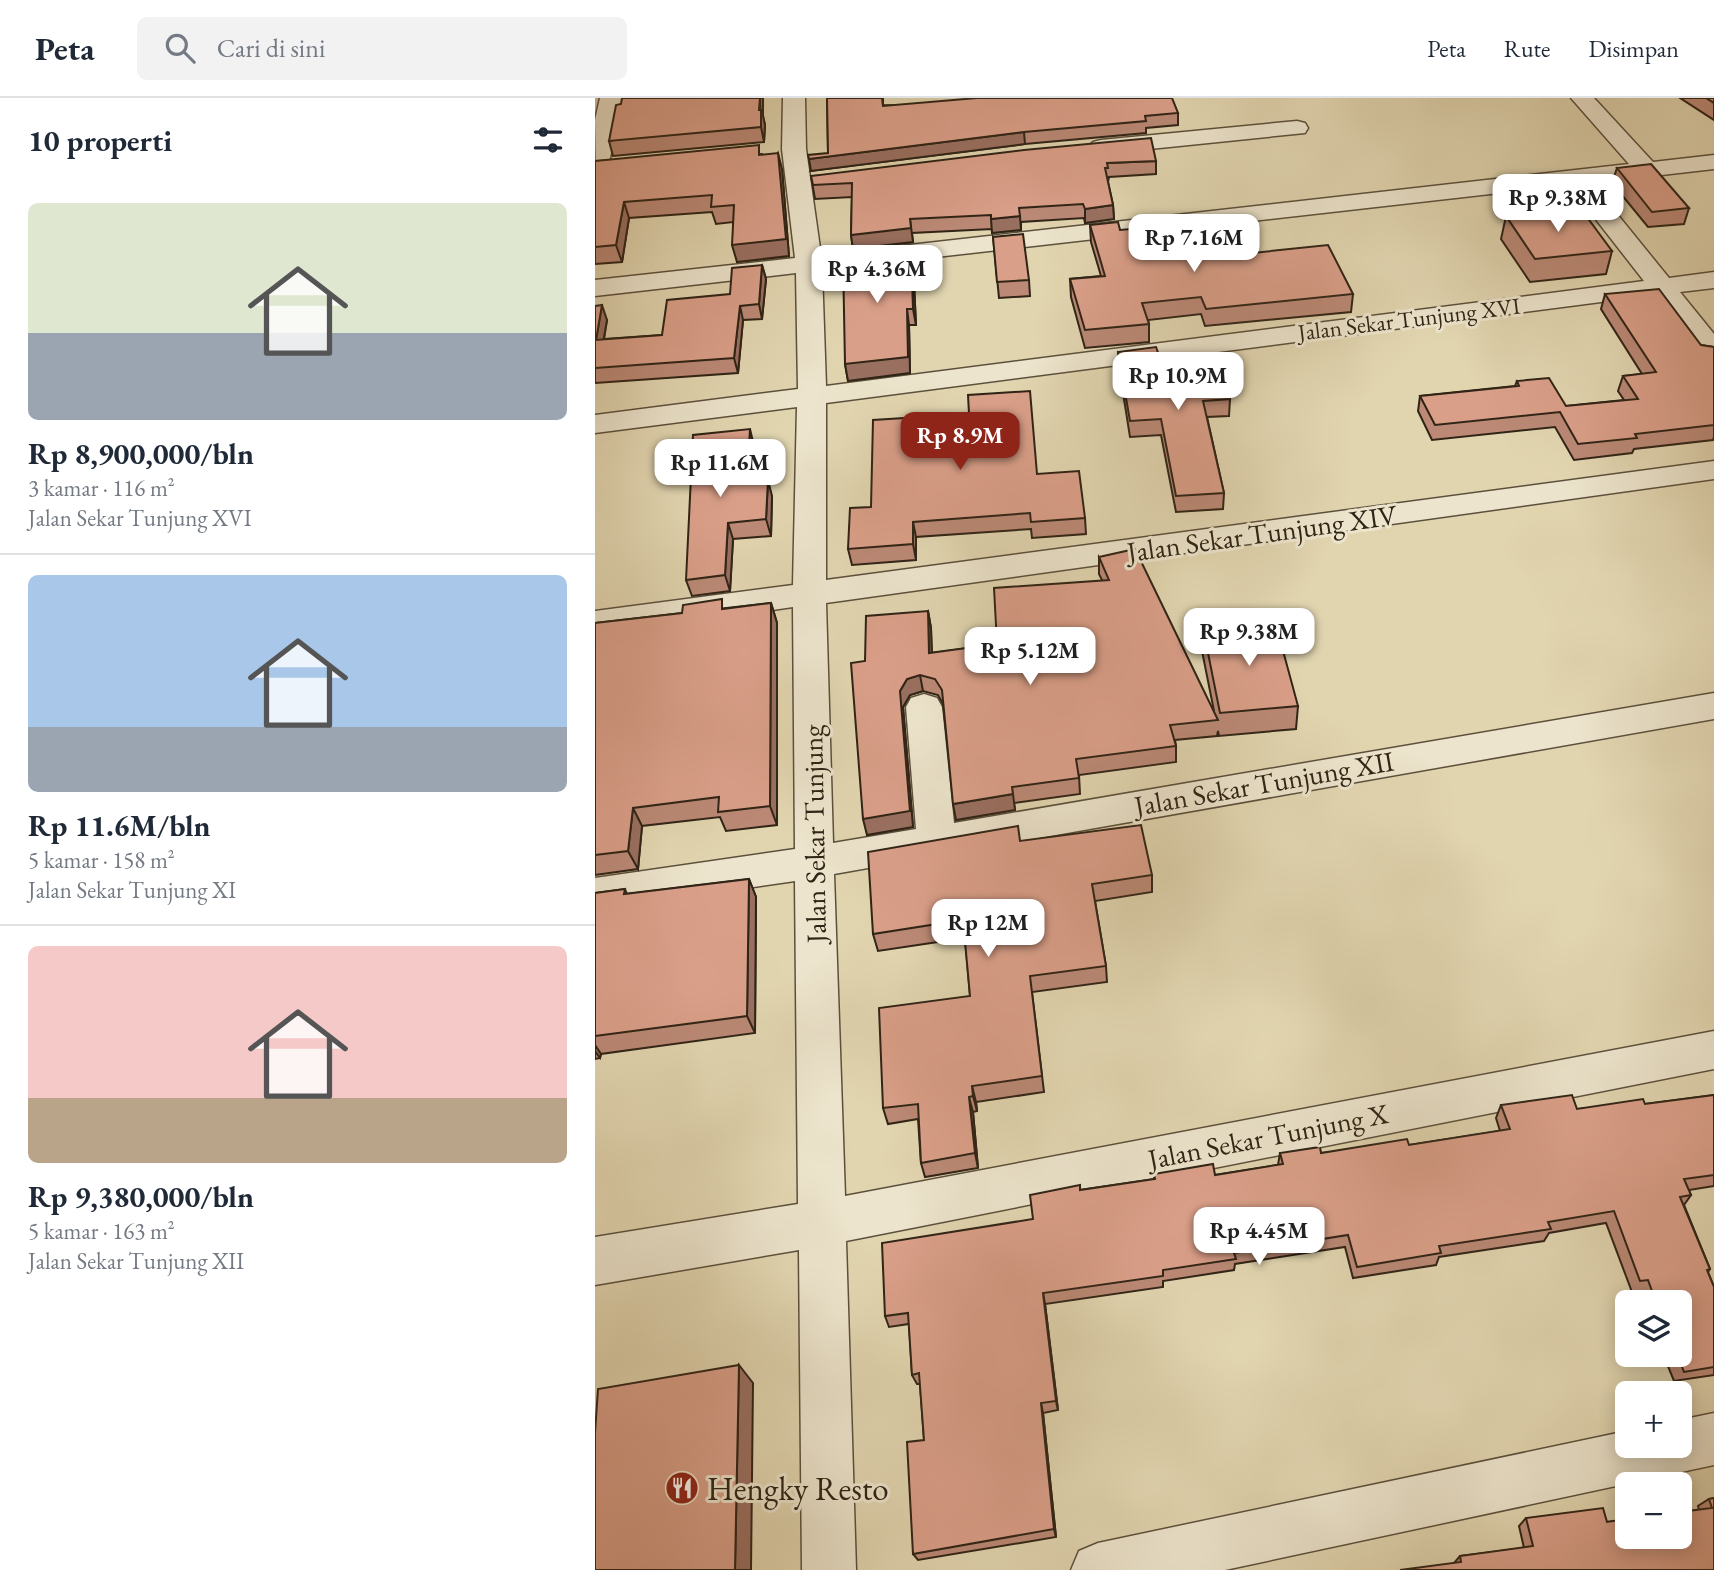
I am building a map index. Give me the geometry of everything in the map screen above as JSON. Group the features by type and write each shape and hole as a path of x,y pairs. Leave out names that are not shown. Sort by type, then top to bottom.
{"street":[{"path":"611,98 596,168 622,165"},
{"name":"Jalan Sekar Tunjung","path":"794,98 796,165 809,264 812,396 809,595 828,1570"},
{"path":"1582,98 1647,170"},
{"path":"1078,149 1297,128"},
{"path":"595,288 1714,162"},
{"path":"1576,178 1714,352"},
{"name":"Jalan Sekar Tunjung XVI","path":"595,424 1714,280"},
{"name":"Jalan Sekar Tunjung XIV","path":"595,623 1714,470"},
{"name":"Jalan Sekar Tunjung XII","path":"595,894 814,862 1714,706"},
{"path":"924,707 936,840"},
{"name":"Jalan Sekar Tunjung X","path":"595,1261 823,1223 1714,1050"},
{"path":"1098,1570 1714,1439"}],"building":[{"path":"622,98 760,98 761,127 609,141 616,105 621,104"},
{"path":"827,98 882,98 883,106 977,98 1172,98 1178,113 1145,116 1146,121 1024,132 809,159 808,155 828,153"},
{"path":"1151,138 1156,161 1107,163 1108,168 1105,168 1113,205 1085,209 1083,204 1019,208 1020,216 991,219 991,215 910,219 911,228 851,235 852,183 813,185 811,176 1024,150"},
{"path":"759,145 759,155 778,153 786,239 732,245 734,205 711,207 712,195 624,202 616,245 595,247 595,161"},
{"path":"1651,164 1689,208 1652,212 1617,168"},
{"path":"1581,209 1612,251 1535,259 1506,216"},
{"path":"1118,222 1120,230 1201,223 1214,257 1328,245 1353,294 1206,309 1201,297 1142,303 1149,324 1085,330 1070,279 1105,276 1090,225"},
{"path":"1023,234 1029,280 997,282 993,237"},
{"path":"911,247 913,309 907,309 908,357 845,364 843,259 850,258 850,253"},
{"path":"762,265 759,304 740,306 734,358 595,368 595,306 602,305 596,340 662,335 667,300 730,294 732,268"},
{"path":"1659,289 1701,345 1714,347 1714,425 1635,434 1637,438 1578,444 1560,412 1435,425 1420,396 1519,386 1517,381 1549,378 1566,406 1638,399 1623,376 1656,372 1605,294"},
{"path":"1156,347 1161,361 1219,358 1230,399 1203,401 1224,493 1176,496 1161,419 1130,421 1118,352"},
{"path":"1030,391 1037,474 1079,471 1085,518 1031,522 1030,513 913,522 913,544 848,549 850,508 871,507 873,420 969,414 968,395"},
{"path":"750,429 747,482 768,480 766,519 728,523 725,575 686,580 693,435"},
{"path":"1135,549 1218,720 1170,725 1176,746 1076,759 1079,778 1012,787 1013,794 953,804 942,690 935,679 920,675 907,679 900,691 910,811 863,819 851,663 865,661 866,616 928,611 929,653 997,644 994,588 1109,580 1099,557"},
{"path":"722,599 722,609 771,603 770,806 718,812 719,797 633,808 628,851 595,855 595,623 682,613 683,605"},
{"path":"1275,621 1298,706 1220,713 1203,628"},
{"path":"1141,825 1152,875 1092,884 1106,966 1030,976 1042,1076 972,1086 973,1096 969,1097 975,1153 921,1163 918,1104 883,1108 879,1008 970,996 963,920 873,934 868,852 1018,826 1020,841"},
{"path":"749,879 747,1016 595,1036 595,893 625,889 624,894"},
{"path":"1572,1095 1577,1109 1643,1099 1645,1104 1714,1095 1714,1175 1684,1179 1691,1195 1680,1197 1710,1269 1707,1270 1714,1287 1714,1367 1684,1372 1682,1367 1692,1367 1692,1290 1652,1290 1648,1280 1640,1281 1614,1211 1548,1222 1551,1229 1439,1246 1441,1253 1357,1267 1348,1235 1234,1253 1236,1259 1163,1270 1163,1276 1043,1293 1056,1401 1041,1403 1054,1529 913,1554 907,1442 924,1440 919,1373 912,1375 908,1313 885,1316 882,1243 1033,1219 1030,1195 1080,1185 1080,1190 1155,1179 1154,1174 1213,1164 1215,1175 1283,1164 1280,1153 1320,1147 1321,1153 1407,1139 1409,1145 1510,1129 1501,1105"},
{"name":"Hengky Resto","path":"739,1365 735,1570 595,1570 595,1433 598,1389"},
{"path":"1714,1498 1714,1570 1400,1570 1461,1562 1460,1556 1533,1546 1526,1518 1603,1508 1607,1522 1615,1521 1615,1549 1692,1549 1692,1510 1712,1508 1709,1499"}],"place":[{"name":"Hengky Resto","path":"682,1488"}]}
